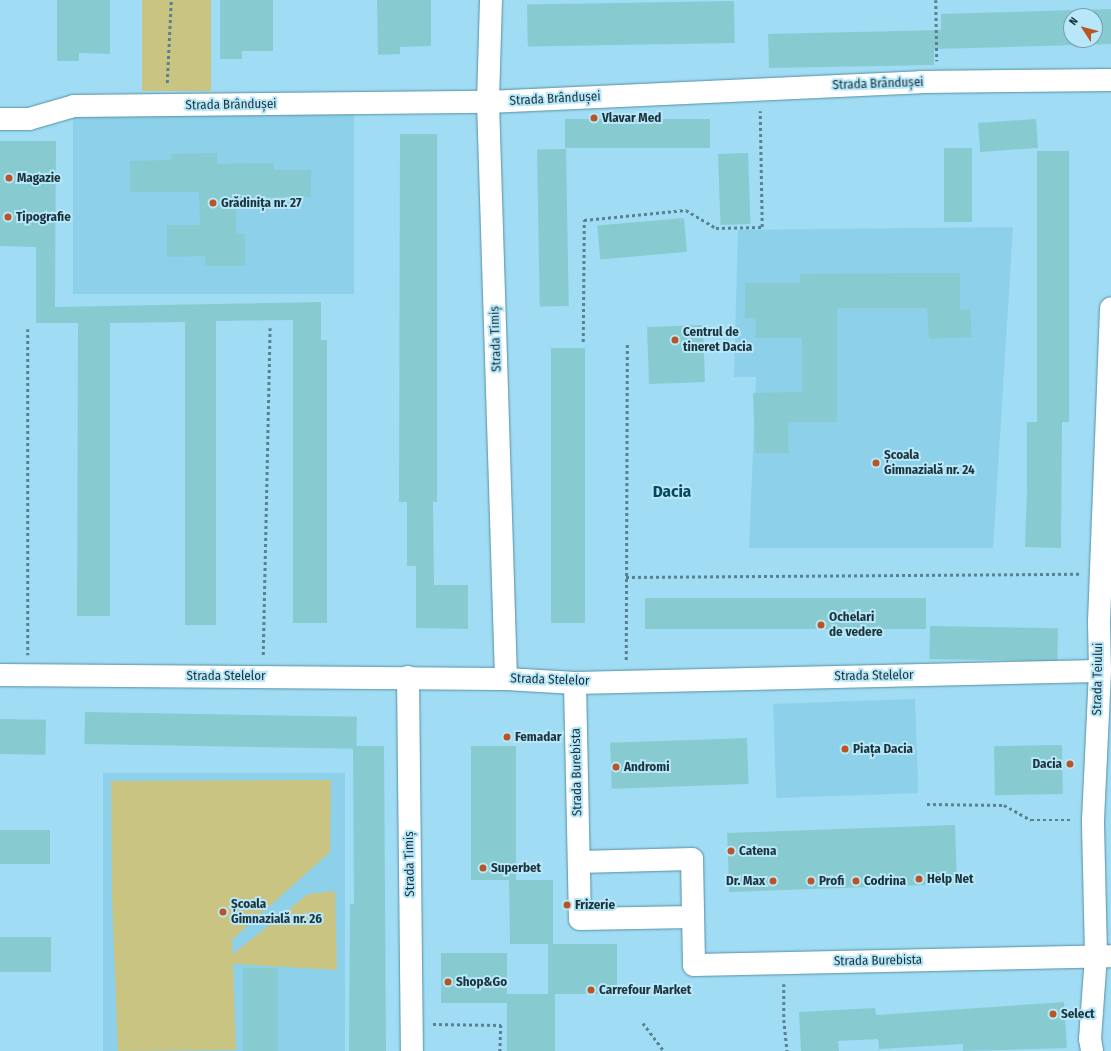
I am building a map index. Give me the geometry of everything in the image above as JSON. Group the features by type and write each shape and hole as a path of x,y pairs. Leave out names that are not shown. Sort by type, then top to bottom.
{"street":[{"name":"Strada Timiș","path":"491,0 488,102 506,679"},
{"name":"Strada Brândușei","path":"0,119 29,119 74,106 488,102 938,81 1111,80"},
{"name":"Strada Teiului","path":"1092,1051 1090,1039 1104,956 1093,820 1100,671 1099,622 1111,308"},
{"name":"Strada Stelelor","path":"0,675 28,674 506,679 575,683 1100,671"},
{"name":"Strada Timiș","path":"408,678 412,1051"},
{"name":"Strada Burebista","path":"575,683 580,919 693,917"},
{"name":"Strada Burebista","path":"579,862 692,859 694,965 1104,956"}],"path":[{"path":"166,105 171,0"},
{"path":"936,0 938,81"},
{"path":"583,342 584,220 686,210 716,228 762,227 759,89"},
{"path":"262,676 270,328"},
{"path":"28,329 28,674"},
{"path":"626,682 627,343"},
{"path":"626,577 1101,574"},
{"path":"927,804 1004,805 1031,820 1093,820"},
{"path":"785,963 784,1020 787,1051"},
{"path":"643,1023 664,1051"},
{"path":"412,1024 501,1025 500,1051"}],"shaded area":[{"path":"142,0 211,0 211,91 142,91"},
{"name":"Grădinița nr. 27","path":"73,112 354,112 354,294 73,294"},
{"name":"Școala Gimnazială nr. 24","path":"1013,227 993,548 749,548 756,377 734,377 738,230"},
{"name":"Piața Dacia","path":"915,699 918,793 776,798 773,704"},
{"name":"Școala Gimnazială nr. 26","path":"103,773 345,773 345,1051 103,1051"},
{"name":"Școala Gimnazială nr. 26","path":"331,780 330,852 232,940 233,954 308,894 335,891 337,970 233,964 236,1050 118,1051 112,898 111,781"}],"building":[{"path":"57,0 110,0 110,54 79,53 79,61 57,61"},
{"path":"220,0 273,0 273,51 242,51 242,59 220,59"},
{"path":"377,0 431,0 431,46 400,47 400,54 378,55"},
{"path":"734,1 735,43 528,47 527,5"},
{"path":"1103,9 1111,9 1111,44 1103,44"},
{"path":"1063,10 1063,45 934,49 934,65 769,68 768,34 941,30 941,14"},
{"path":"565,119 710,119 710,148 565,148"},
{"path":"1036,119 1038,148 980,152 978,123"},
{"path":"400,134 437,134 437,502 433,502 434,585 468,585 468,629 416,628 416,566 407,566 407,502 399,502"},
{"path":"0,141 56,141 55,307 321,302 321,340 327,340 327,623 293,623 293,320 216,321 216,625 185,625 185,322 110,323 110,616 77,616 78,323 36,323 36,247 0,246"},
{"path":"944,148 972,148 972,222 944,222"},
{"path":"566,149 569,306 540,306 537,150"},
{"path":"1037,151 1069,151 1069,422 1062,422 1061,548 1025,547 1027,422 1037,422"},
{"path":"217,153 217,164 274,163 274,170 311,170 311,197 236,198 236,234 245,234 245,266 205,266 205,256 167,257 167,225 200,225 199,192 130,192 130,161 171,160 171,154"},
{"path":"748,153 750,224 720,225 718,154"},
{"path":"684,218 687,252 600,259 597,226"},
{"path":"960,273 960,310 970,309 972,337 929,339 927,308 837,308 837,422 788,422 789,453 755,453 753,393 802,392 802,338 755,338 756,318 745,318 745,283 800,283 800,274"},
{"path":"703,325 705,382 649,384 647,327"},
{"path":"551,348 585,348 585,623 551,623"},
{"path":"645,598 926,598 926,629 645,629"},
{"path":"930,626 1058,628 1057,661 929,659"},
{"path":"85,712 357,717 356,749 84,744"},
{"path":"0,719 46,720 45,755 0,754"},
{"path":"747,738 749,784 612,789 610,743"},
{"path":"1062,745 1063,794 995,795 994,746"},
{"path":"353,746 384,746 386,1051 349,1051 350,904 354,904"},
{"path":"471,746 516,746 516,880 471,880"},
{"path":"955,825 957,884 729,892 727,833"},
{"path":"0,830 50,830 50,864 0,864"},
{"path":"509,880 553,880 553,944 617,944 617,994 548,994 548,944 510,944"},
{"path":"0,937 51,937 51,972 0,972"},
{"path":"441,953 507,953 507,1003 441,1003"},
{"path":"243,968 278,968 278,1051 243,1051"},
{"path":"507,994 555,994 555,1051 507,1051"},
{"path":"1064,1002 1067,1048 963,1051 963,1044 879,1049 878,1039 838,1041 839,1051 801,1051 799,1012 875,1008 876,1015"}],"place":[{"name":"Vlavar Med","path":"594,118"},
{"name":"Magazie","path":"9,178"},
{"name":"Grădinița nr. 27","path":"213,203"},
{"name":"Tipografie","path":"8,217"},
{"name":"Centrul de tineret Dacia","path":"675,340"},
{"name":"Școala Gimnazială nr. 24","path":"876,463"},
{"name":"Ochelari de vedere","path":"821,625"},
{"name":"Femadar","path":"507,737"},
{"name":"Piața Dacia","path":"845,749"},
{"name":"Dacia","path":"1070,764"},
{"name":"Andromi","path":"616,767"},
{"name":"Catena","path":"731,851"},
{"name":"Superbet","path":"483,868"},
{"name":"Help Net","path":"919,879"},
{"name":"Dr. Max","path":"773,881"},
{"name":"Profi","path":"811,881"},
{"name":"Codrina","path":"856,881"},
{"name":"Frizerie","path":"567,905"},
{"name":"Școala Gimnazială nr. 26","path":"223,912"},
{"name":"Shop&Go","path":"448,982"},
{"name":"Carrefour Market","path":"591,990"},
{"name":"Select","path":"1053,1014"}],"district":[{"name":"Dacia","path":"672,492"}]}
